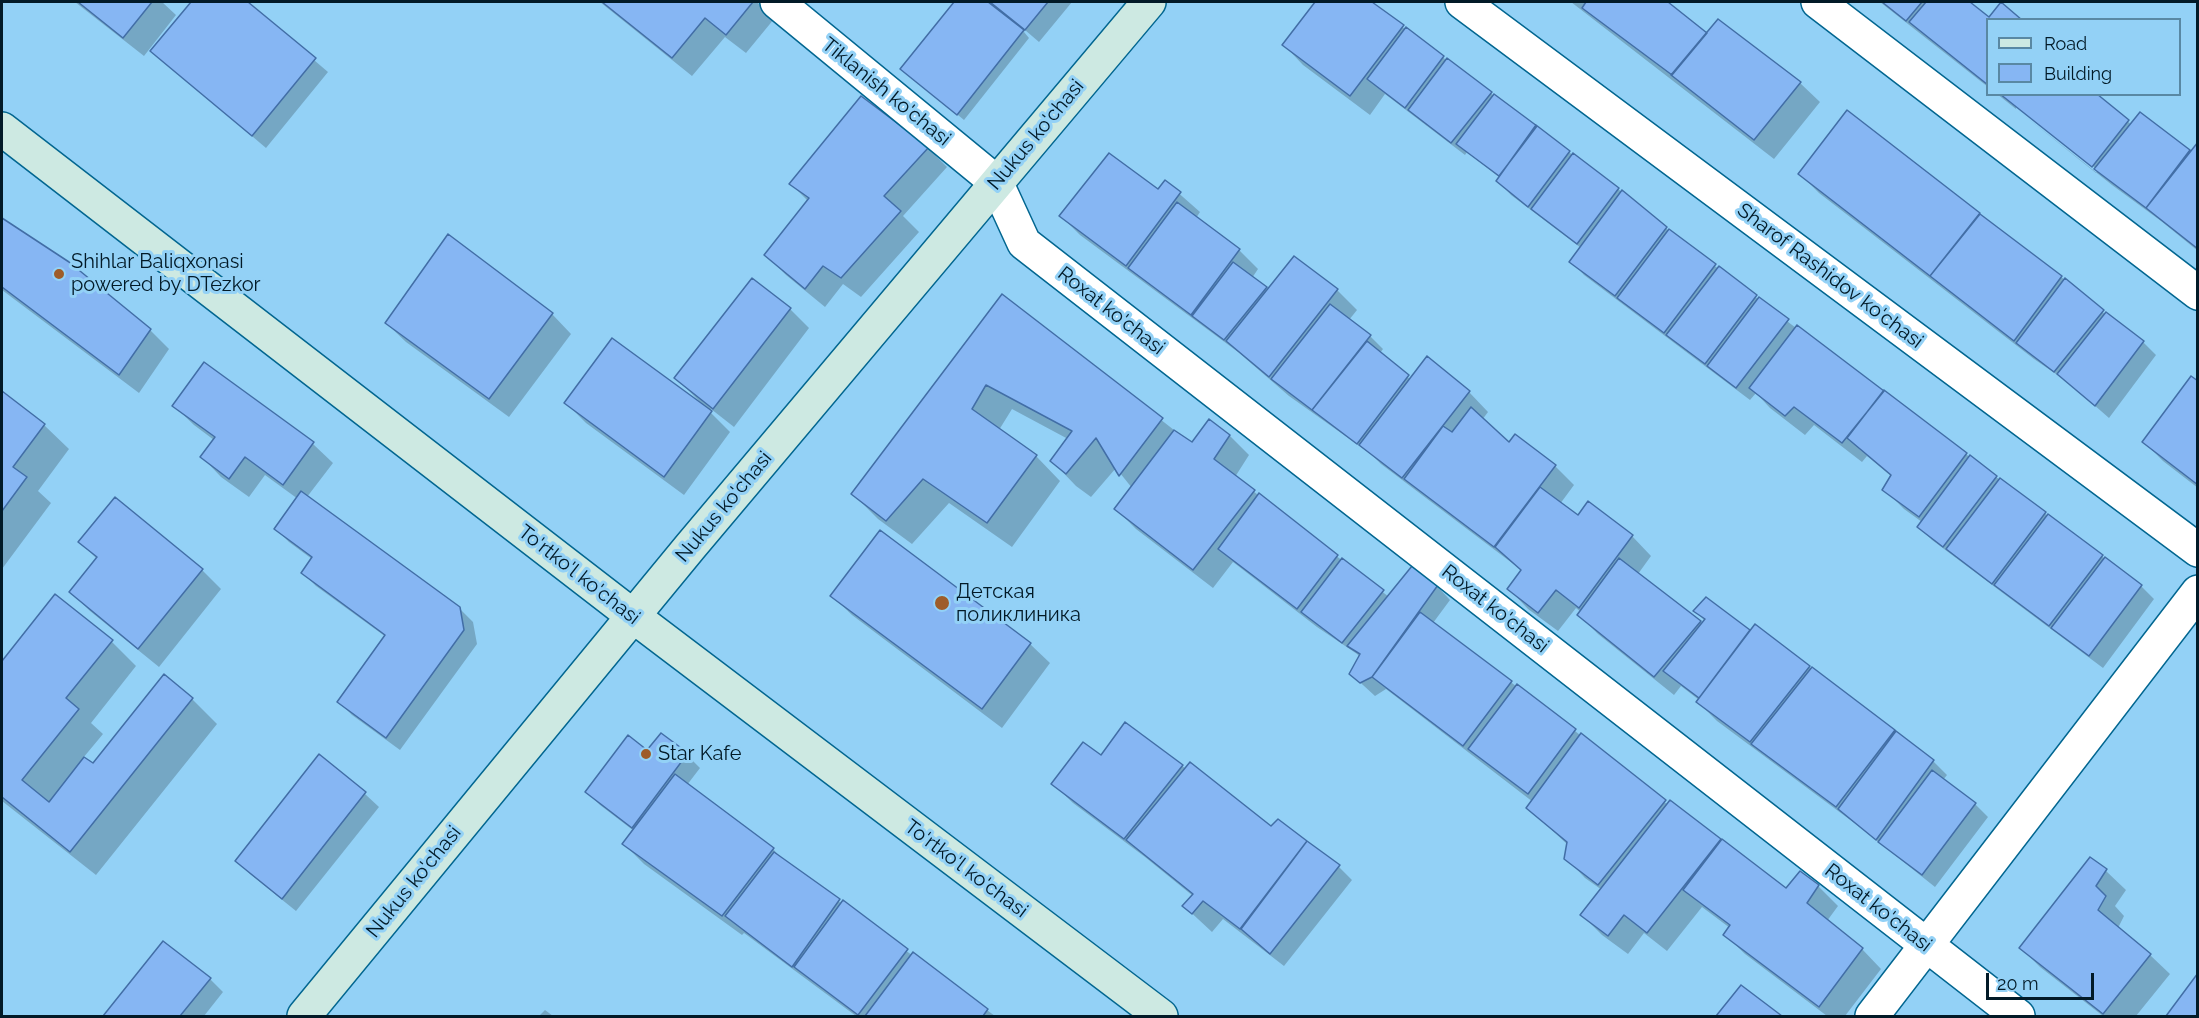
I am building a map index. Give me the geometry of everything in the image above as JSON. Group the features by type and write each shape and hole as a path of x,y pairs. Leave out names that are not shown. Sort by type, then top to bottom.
{"street":[{"name":"Tiklanish ko'chasi","path":"777,2 996,182"},
{"name":"Nukus ko'chasi","path":"316,1013 633,616 1149,2"},
{"name":"Sharof Rashidov ko'chasi","path":"1462,2 2198,550"},
{"path":"1818,2 2198,293"},
{"name":"To'rtko'l ko'chasi","path":"2,129 633,616 1161,1017"},
{"name":"Roxat ko'chasi","path":"996,182 1024,243 2018,1017"},
{"path":"1872,1017 2198,592"}],"building":[{"path":"78,2 152,2 123,38"},
{"path":"191,2 248,2 316,58 252,136 150,51"},
{"path":"602,2 753,2 726,35 705,18 672,58"},
{"path":"954,2 988,2 1024,30 957,115 900,69"},
{"path":"990,2 1048,2 1025,30"},
{"path":"1315,2 1372,2 1404,25 1350,96 1282,45"},
{"path":"1586,2 1668,2 1707,33 1672,75 1582,8"},
{"path":"1882,2 1922,2 1906,21"},
{"path":"1926,2 1970,2 1989,17 2001,2 2020,18 1986,18 1986,83 1909,22"},
{"path":"1718,19 1801,82 1754,140 1671,75"},
{"path":"1406,27 1444,56 1405,108 1367,79"},
{"path":"1447,58 1492,92 1451,143 1408,110"},
{"path":"1494,94 1537,126 1499,176 1456,144"},
{"path":"861,96 929,147 884,196 901,211 841,278 823,266 805,289 764,255 809,198 789,184"},
{"path":"2003,96 2099,96 2129,120 2092,167"},
{"path":"1847,110 1980,213 1930,276 1798,174"},
{"path":"2140,112 2190,150 2146,208 2094,169"},
{"path":"1536,125 1570,151 1528,207 1496,181"},
{"path":"2198,142 2198,249 2146,208"},
{"path":"1109,153 1158,189 1165,180 1181,192 1126,266 1059,216"},
{"path":"1573,153 1619,188 1577,244 1531,209"},
{"path":"1622,190 1667,227 1615,296 1569,262"},
{"path":"1177,202 1240,249 1191,315 1128,268"},
{"path":"1980,214 2062,276 2014,341 1930,276"},
{"path":"2,218 69,262 151,329 119,375 2,287"},
{"path":"1669,229 1716,264 1664,333 1617,298"},
{"path":"448,234 553,313 489,399 385,323"},
{"path":"1294,256 1338,289 1269,377 1226,341"},
{"path":"1233,262 1267,287 1224,340 1192,316"},
{"path":"1719,266 1757,295 1705,364 1666,335"},
{"path":"752,278 791,308 713,409 674,378"},
{"path":"2065,278 2104,310 2054,372 2016,343"},
{"path":"1002,294 1163,418 1119,476 1096,438 1066,474 1050,461 1072,431 986,385 972,409 1037,455 987,523 923,479 886,521 851,494"},
{"path":"1759,297 1789,319 1736,388 1707,366"},
{"path":"1330,304 1371,335 1312,410 1271,379"},
{"path":"2106,312 2144,341 2095,406 2057,374"},
{"path":"1797,325 1884,391 1842,443 1794,407 1785,416 1749,388"},
{"path":"612,338 712,411 664,477 564,403"},
{"path":"1367,341 1409,375 1357,444 1312,410"},
{"path":"1427,356 1470,391 1402,478 1359,445"},
{"path":"204,362 314,442 283,485 245,457 229,479 200,457 215,437 172,406"},
{"path":"2191,376 2198,381 2198,485 2142,442"},
{"path":"1884,390 1967,453 1919,517 1882,490 1891,475 1847,438"},
{"path":"2,391 45,424 13,467 27,477 2,511"},
{"path":"1471,407 1509,442 1515,434 1556,465 1494,547 1404,479 1443,426 1452,432"},
{"path":"1209,419 1230,435 1214,459 1255,490 1193,570 1114,509 1174,430 1192,442"},
{"path":"1970,455 1997,476 1943,547 1917,527"},
{"path":"2000,478 2046,512 1992,584 1946,549"},
{"path":"1540,487 1578,515 1588,501 1633,535 1579,608 1556,590 1538,613 1507,589 1521,570 1495,547"},
{"path":"301,491 460,607 464,630 386,738 337,702 385,635 301,573 312,557 274,529"},
{"path":"1259,493 1338,555 1297,609 1218,549"},
{"path":"115,497 203,569 138,649 69,592 97,557 78,542"},
{"path":"2048,514 2103,555 2049,626 1994,585"},
{"path":"880,530 1031,643 982,709 830,596"},
{"path":"2105,557 2142,585 2089,656 2051,628"},
{"path":"1342,558 1384,590 1342,643 1301,612"},
{"path":"1619,558 1701,621 1654,677 1577,615"},
{"path":"1412,566 1438,585 1372,677 1360,683 1349,674 1360,654 1347,646"},
{"path":"55,594 113,640 66,698 79,709 22,780 49,802 84,757 93,763 164,674 193,698 70,852 2,797 2,661"},
{"path":"1706,597 1750,630 1699,698 1663,671 1705,619 1693,611"},
{"path":"1420,612 1512,681 1463,746 1372,677"},
{"path":"1755,624 1810,666 1750,742 1696,702"},
{"path":"1812,667 1895,730 1836,807 1751,744"},
{"path":"1517,684 1576,729 1528,794 1468,749"},
{"path":"1125,722 1183,765 1124,839 1051,784 1083,742 1101,755"},
{"path":"1896,731 1934,760 1876,840 1838,809"},
{"path":"661,733 688,753 632,828 585,792 628,735 647,750"},
{"path":"1581,733 1666,800 1598,885 1564,859 1567,842 1526,808"},
{"path":"319,754 366,792 282,899 235,861"},
{"path":"1190,762 1271,826 1278,819 1307,841 1240,929 1203,901 1192,914 1182,906 1193,894 1126,840"},
{"path":"1932,770 1976,803 1922,875 1878,842"},
{"path":"675,774 774,848 722,916 622,844"},
{"path":"1670,800 1721,839 1647,933 1624,915 1608,936 1580,915"},
{"path":"1722,839 1786,888 1800,871 1819,885 1807,903 1863,948 1819,1007 1723,935 1730,925 1683,890"},
{"path":"1307,841 1340,865 1270,954 1241,929"},
{"path":"774,852 840,899 792,967 725,916"},
{"path":"2090,857 2107,869 2096,886 2106,896 2098,910 2151,954 2103,1014 2019,948"},
{"path":"843,900 908,949 858,1015 794,967"},
{"path":"163,941 211,978 180,1016 103,1016"},
{"path":"913,952 988,1009 983,1016 865,1016"},
{"path":"2198,973 2198,1016 2166,1016"},
{"path":"1741,985 1782,1016 1716,1016"}],"place":[{"name":"Shihlar Baliqxonasi powered by DTezkor","path":"59,274"},
{"name":"Детская поликлиника","path":"942,603"},
{"name":"Star Kafe","path":"646,754"}]}
